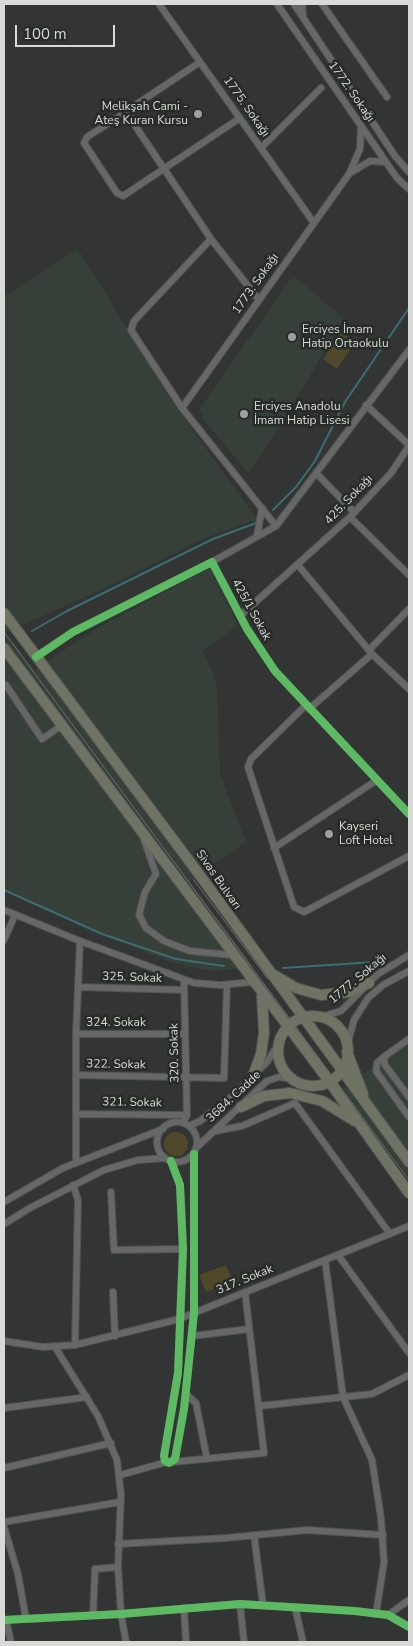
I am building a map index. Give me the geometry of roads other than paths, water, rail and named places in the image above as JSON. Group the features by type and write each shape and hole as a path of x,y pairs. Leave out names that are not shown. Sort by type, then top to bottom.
{"highway":[{"name":"Sivas Bulvarı","path":"4,613 409,1162"},
{"path":"4,648 252,982 329,1082 409,1193"},
{"path":"270,972 296,988 321,995 349,992 369,983"},
{"path":"253,1076 264,1033 262,995"},
{"path":"347,1049 341,1070 329,1082 311,1086 292,1079 285,1072 280,1061 278,1043 287,1027 302,1017 320,1016 332,1021 340,1029 368,1107"},
{"path":"241,1107 264,1096 290,1093 322,1101 358,1122"}],"street":[{"name":"1775. Sokağı","path":"159,4 314,223"},
{"name":"1772. Sokağı","path":"277,4 397,178 409,189"},
{"name":"1772. Sokağı","path":"294,4 395,156 409,172"},
{"path":"302,4 303,17"},
{"path":"322,4 387,97"},
{"path":"200,62 87,137 85,147 121,195 127,194 240,118"},
{"path":"261,148 321,88"},
{"path":"131,109 130,118 164,170 211,239 260,300"},
{"name":"1773. Sokağı","path":"182,408 349,174 360,149 361,126"},
{"name":"1773. Sokağı","path":"349,174 370,161 386,162"},
{"path":"211,239 131,325 132,333 182,408 276,526"},
{"path":"36,657 73,632 212,562 276,526 409,350"},
{"path":"366,405 409,445"},
{"name":"425. Sokağı","path":"240,616 352,515 391,473 409,445"},
{"path":"316,474 409,575"},
{"path":"257,536 262,508"},
{"name":"425/1 Sokak","path":"212,562 263,655 308,707 409,814"},
{"path":"298,565 371,652 409,688"},
{"path":"409,609 371,652 308,707 249,764 294,907 301,912 409,856"},
{"path":"4,686 6,685 42,738 61,726"},
{"path":"274,848 377,780"},
{"path":"142,834 156,874 144,892 140,915 146,928 164,941 181,948 205,954 232,955"},
{"path":"4,910 184,980 204,985 252,982"},
{"path":"4,940 15,915"},
{"path":"76,1162 76,1034 80,941"},
{"name":"1777. Sokağı","path":"320,1016 341,1011 384,969 409,955"},
{"name":"1777. Sokağı","path":"347,1049 354,1020 368,998 383,985 409,971"},
{"name":"320. Sokak","path":"184,980 186,1125"},
{"name":"322. Sokak","path":"76,1075 222,1079 225,1077 228,985"},
{"name":"325. Sokak","path":"78,987 184,990"},
{"name":"324. Sokak","path":"76,1034 185,1034"},
{"path":"409,1039 377,1063 376,1071 409,1117"},
{"name":"3684. Cadde","path":"186,1125 220,1107 266,1062 278,1043"},
{"path":"385,1056 384,1065 409,1097"},
{"name":"3684. Cadde","path":"195,1151 270,1079 279,1077 292,1079"},
{"path":"214,1131 242,1126 295,1103 390,1234"},
{"name":"321. Sokak","path":"76,1114 187,1115"},
{"path":"4,1202 76,1162 163,1129 174,1123 186,1125 196,1134 194,1313 186,1394 170,1462"},
{"path":"163,1129 158,1141 158,1147 168,1159 180,1185 183,1249 178,1373 164,1456 170,1462"},
{"path":"4,1224 30,1208 104,1170 138,1160 168,1159 184,1161 195,1151"},
{"path":"73,1185 78,1200 75,1345"},
{"path":"111,1192 114,1250 183,1249"},
{"name":"317. Sokak","path":"4,1340 55,1347 75,1345 179,1319 409,1226"},
{"path":"338,1255 409,1353"},
{"path":"325,1260 343,1397 372,1460 383,1535 384,1575 376,1614"},
{"path":"113,1292 115,1336"},
{"path":"120,1475 170,1462 264,1453 244,1292"},
{"path":"192,1336 249,1329"},
{"path":"55,1347 87,1397 111,1443 120,1475 118,1567 121,1614 126,1642"},
{"path":"259,1406 372,1394 409,1375"},
{"path":"186,1394 196,1403 207,1459"},
{"path":"4,1408 87,1397"},
{"path":"4,1468 111,1443"},
{"path":"4,1522 120,1502"},
{"path":"4,1527 6,1540 18,1574 26,1619"},
{"path":"118,1544 254,1536 307,1530 383,1535"},
{"path":"254,1536 263,1605"},
{"path":"93,1616 94,1569 118,1567"},
{"path":"388,1615 409,1600"},
{"path":"240,1604 244,1642"},
{"path":"11,1642 5,1620 93,1616 240,1604 388,1615 409,1627"},
{"path":"295,1607 303,1642"},
{"path":"184,1608 186,1642"}],"waterway":[{"path":"273,510 296,487 315,461 345,402 409,308"},
{"path":"32,631 67,611 213,539 256,523"},
{"path":"4,890 102,934 176,959 224,966"},
{"path":"283,968 375,962"}],"tram line":[{"path":"4,632 409,1180"},
{"path":"193,879 268,979"}],"place":[{"name":"Melikşah Cami - Ateş Kuran Kursu","path":"198,114"},
{"name":"Erciyes İmam Hatip Ortaokulu","path":"292,337"},
{"name":"Erciyes Anadolu İmam Hatip Lisesi","path":"244,414"},
{"name":"Kayseri Loft Hotel","path":"329,834"}]}
